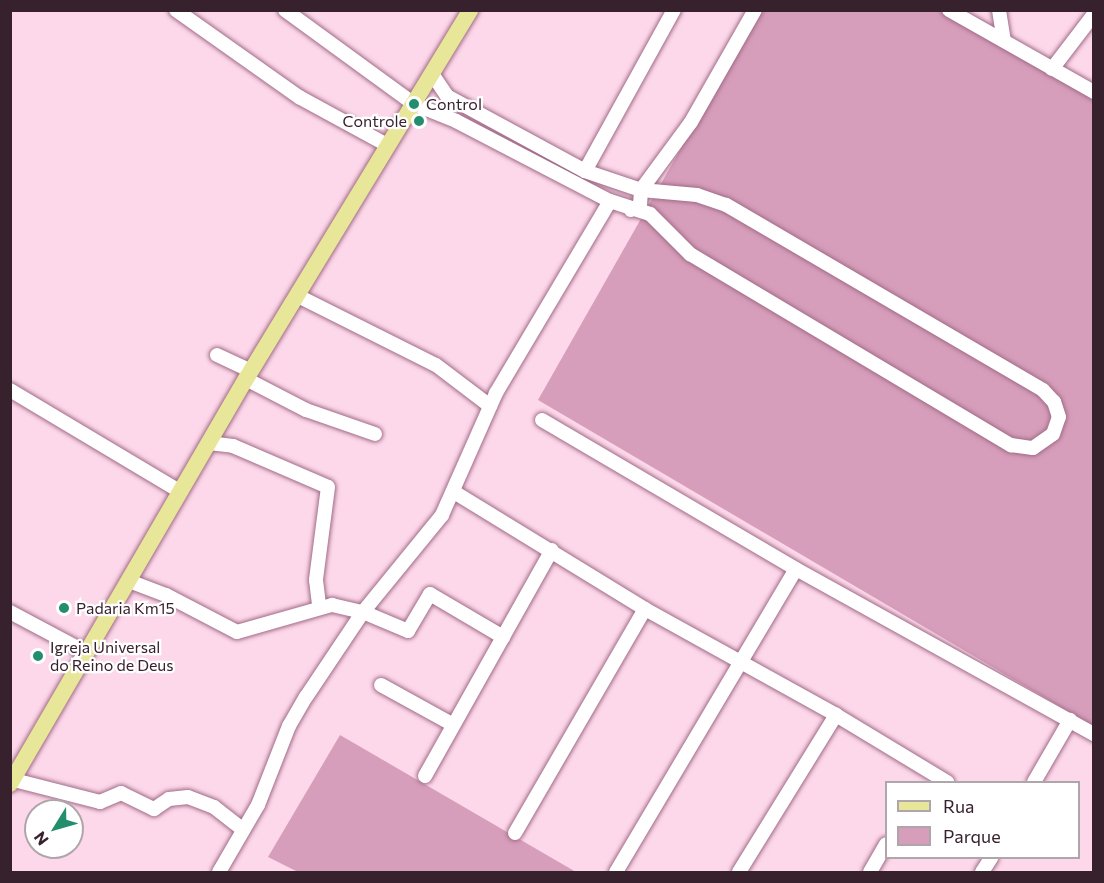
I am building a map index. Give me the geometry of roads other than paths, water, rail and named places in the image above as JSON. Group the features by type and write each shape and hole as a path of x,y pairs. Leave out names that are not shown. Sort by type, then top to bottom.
{"main road":[{"path":"12,782 248,375 470,10"}],"street":[{"path":"176,10 299,97 387,145"},
{"path":"285,10 414,104 456,121 610,201 650,214 690,254 1011,445 1033,448 1048,440 1058,426 1054,402 1043,390 726,206 697,195 641,190 585,171 447,96 432,74"},
{"path":"585,171 674,10"},
{"path":"632,210 640,205 641,190 691,122 755,10"},
{"path":"949,10 1094,92"},
{"path":"999,10 1004,41"},
{"path":"1052,69 1092,13"},
{"path":"456,121 453,114 462,104"},
{"path":"219,873 258,805 289,726 363,612 442,515 490,406 610,201"},
{"path":"298,296 436,365 490,406"},
{"path":"217,355 306,410 375,435"},
{"path":"10,390 180,492"},
{"path":"542,420 796,568 1094,734"},
{"path":"209,443 233,446 328,487 316,580 319,606"},
{"path":"454,492 645,609 836,715 926,777"},
{"path":"424,776 552,550"},
{"path":"616,873 738,662 796,568"},
{"path":"129,581 166,595 237,632 319,606 363,612 408,631 430,594 503,637"},
{"path":"515,833 645,609"},
{"path":"10,612 87,653"},
{"path":"381,685 452,724"},
{"path":"739,873 836,715"},
{"path":"1035,781 1070,720"},
{"path":"12,782 100,802 121,793 154,809 169,799 188,797 214,807 243,830"},
{"path":"870,873 885,846"},
{"path":"982,873 990,859"}],"place":[{"name":"Control","path":"414,104"},
{"name":"Controle","path":"419,121"},
{"name":"Padaria Km15","path":"64,608"},
{"name":"Igreja Universal do Reino de Deus","path":"38,656"}]}
